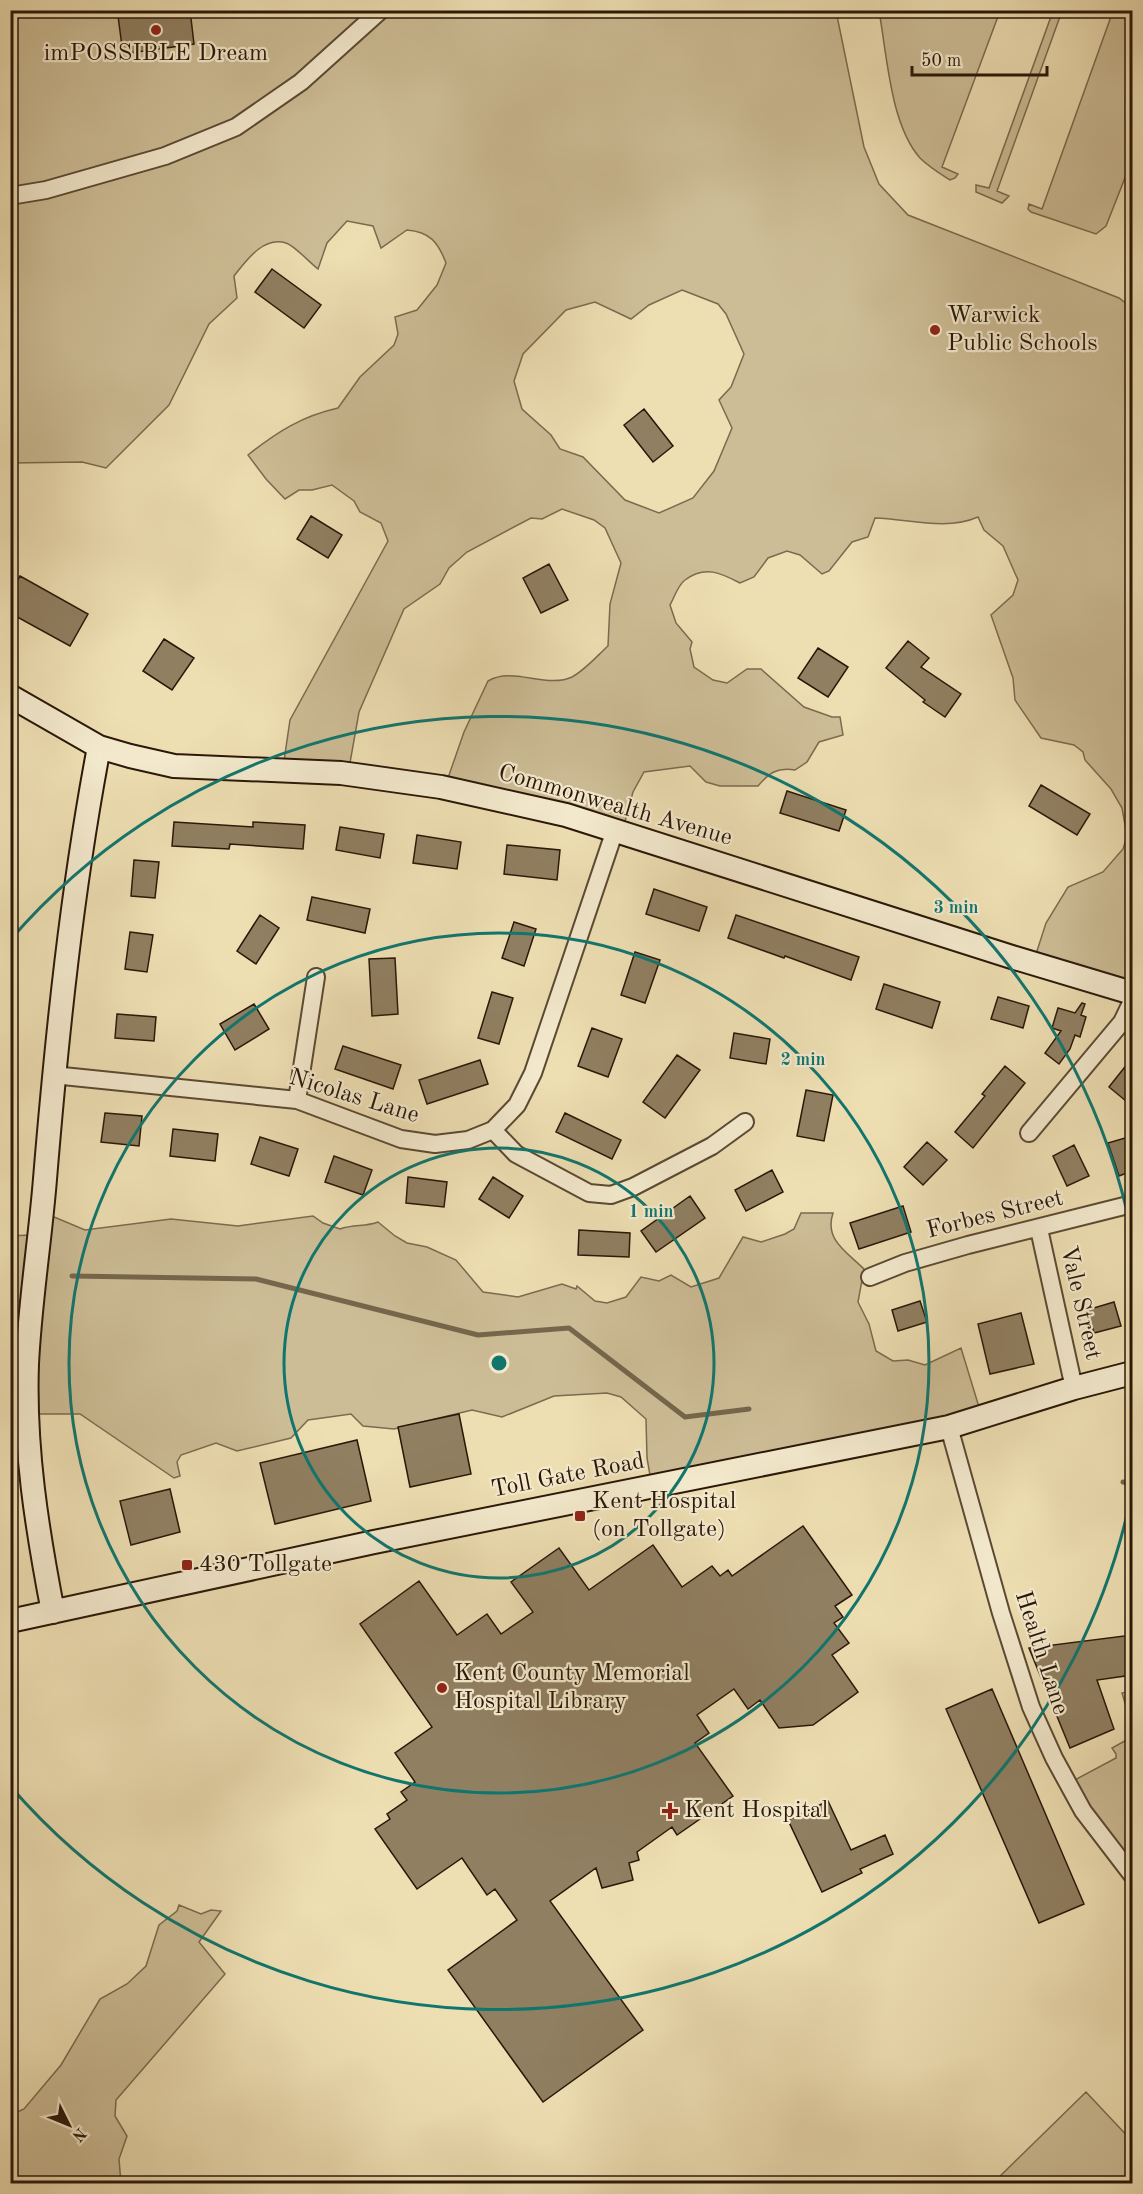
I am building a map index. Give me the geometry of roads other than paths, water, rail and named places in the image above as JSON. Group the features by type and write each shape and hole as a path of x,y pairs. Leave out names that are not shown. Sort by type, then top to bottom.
{"street":[{"path":"10,196 46,190 165,156 236,127 301,82 381,10"},
{"name":"Commonwealth Avenue","path":"10,696 99,747 130,756 174,766 341,773 441,787 566,815 1132,993"},
{"path":"53,1612 30,1479 27,1366 53,1075 86,815 99,747"},
{"name":"Nicolas Lane","path":"53,1075 297,1100 401,1139 435,1144 468,1140 493,1130 517,1105 533,1073 615,830"},
{"path":"297,1100 316,977"},
{"path":"1029,1133 1122,1022 1132,1001"},
{"path":"493,1130 516,1154 589,1193 611,1195 633,1187 712,1146 745,1122"},
{"name":"Forbes Street","path":"870,1277 926,1257 1132,1204"},
{"name":"Vale Street","path":"1039,1229 1074,1388"},
{"name":"Toll Gate Road","path":"10,1621 374,1542 949,1427 1074,1388 1132,1373"},
{"name":"Health Lane","path":"949,1427 1001,1613 1031,1707 1054,1758 1083,1811 1132,1875"}],"waterway":[{"path":"72,1276 256,1279 478,1335 569,1328 685,1417 749,1409"},
{"path":"1123,1482 1132,1484"}],"place":[{"name":"imPOSSIBLE Dream","path":"156,30"},
{"name":"Warwick Public Schools","path":"935,330"},
{"name":"Kent Hospital (on Tollgate)","path":"580,1516"},
{"name":"430 Tollgate","path":"187,1565"},
{"name":"Kent County Memorial Hospital Library","path":"442,1688"},
{"name":"Kent Hospital","path":"670,1811"}]}
